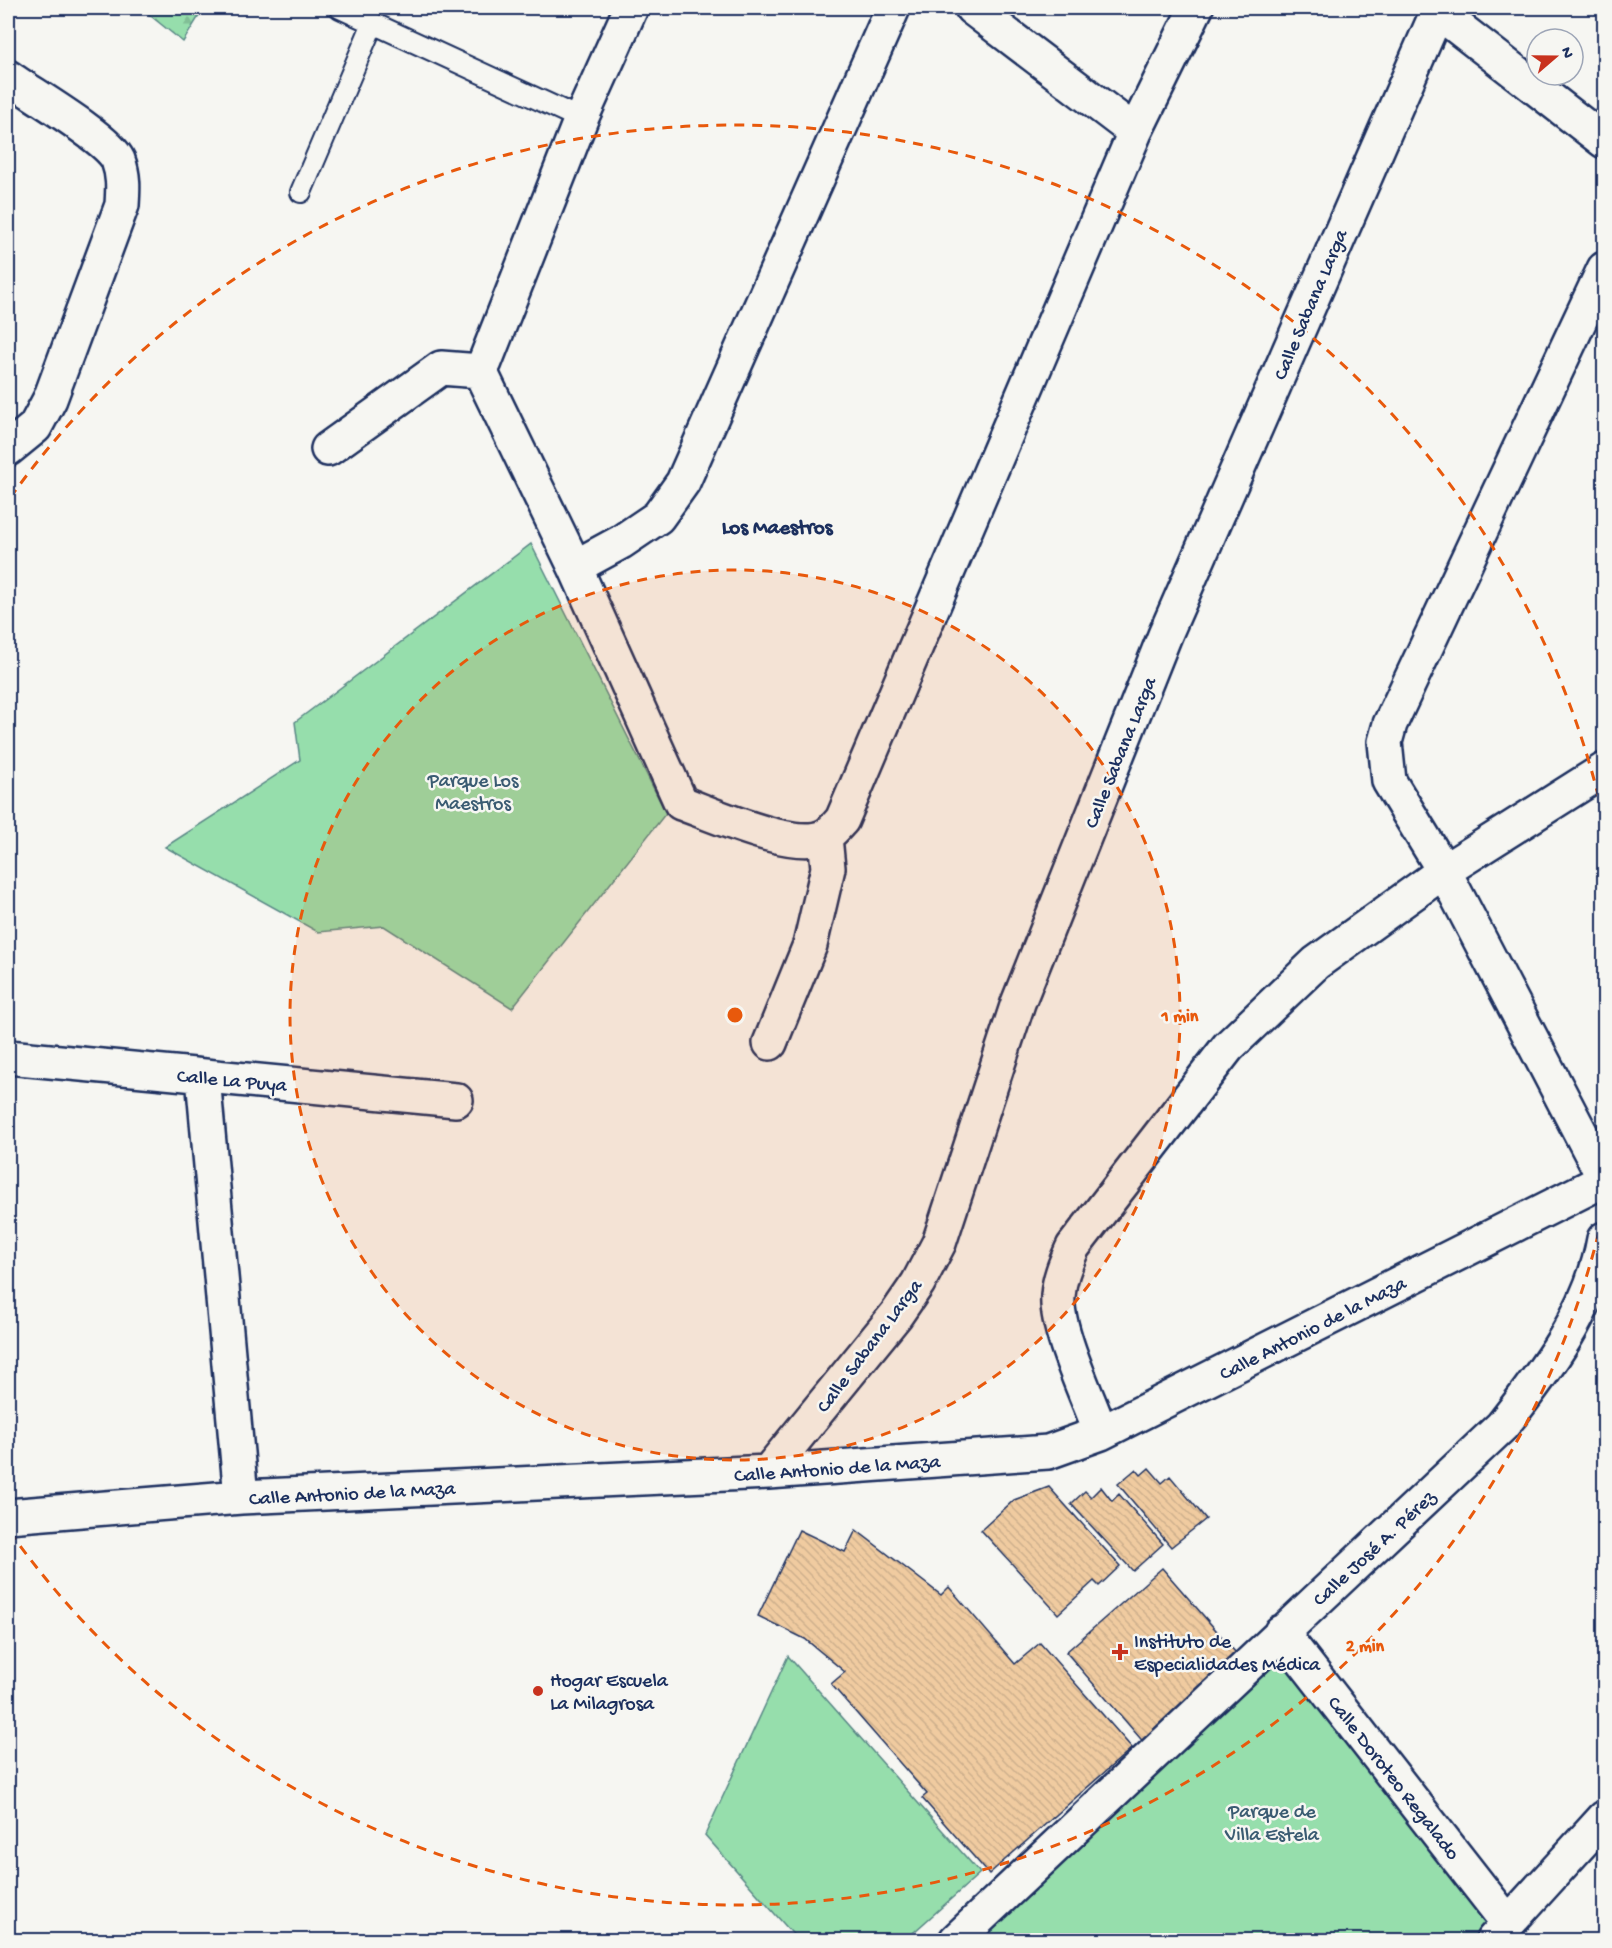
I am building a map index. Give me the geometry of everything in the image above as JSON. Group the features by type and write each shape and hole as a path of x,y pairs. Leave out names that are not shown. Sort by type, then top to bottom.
{"street":[{"path":"631,8 581,119 480,371 574,567 681,803 775,835 801,841 825,837 843,820 1135,132 1196,8"},
{"path":"574,567 621,542 657,518 683,482 893,8"},
{"path":"972,8 1135,132"},
{"path":"1436,8 1605,141"},
{"name":"Calle Sabana Larga","path":"768,1472 896,1315 918,1283 939,1243 1018,1004 1165,635 1436,8"},
{"path":"8,77 101,141 117,158 124,178 122,206 50,399 35,427 8,449"},
{"path":"1605,269 1390,724 1385,742 1389,781 1444,872 1605,1179"},
{"path":"328,449 441,368 480,371"},
{"path":"1101,1433 1061,1323 1057,1297 1062,1272 1073,1247 1228,1047 1316,963 1444,872 1605,770"},
{"path":"770,1044 810,945 828,868 825,837"},
{"name":"Calle La Puya","path":"8,1058 456,1100"},
{"path":"203,1077 241,1497"},
{"name":"Calle Antonio de la Maza","path":"8,1516 241,1497 768,1472 1048,1452 1101,1433 1605,1179"},
{"name":"Calle José A. Pérez","path":"956,1941 1502,1426 1537,1381 1574,1322 1589,1294 1605,1239"},
{"name":"Calle Doroteo Regalado","path":"1281,1632 1501,1932"},
{"path":"1501,1932 1605,1818"}],"lane":[{"path":"340,8 581,119"},
{"path":"301,192 372,23"}],"green space":[{"path":"141,8 204,8 183,42"},
{"name":"Parque Los Maestros","path":"531,544 666,813 512,1008 384,926 318,932 165,847 300,760 295,722"},
{"name":"Parque de Villa Estela","path":"1281,1648 1508,1923 1492,1940 980,1940"},
{"path":"788,1656 980,1873 905,1940 798,1940 705,1835"}],"building":[{"path":"1149,1468 1162,1483 1170,1476 1206,1519 1171,1547 1118,1484 1136,1469 1141,1475"},
{"path":"1049,1487 1120,1566 1099,1586 1094,1581 1058,1614 981,1530 1014,1500"},
{"path":"1101,1487 1112,1501 1119,1494 1163,1544 1133,1571 1071,1504 1085,1491 1091,1497"},
{"path":"799,1530 845,1552 856,1530 941,1595 949,1587 1015,1664 1040,1643 1132,1748 989,1874 922,1798 927,1794 831,1684 845,1672 805,1639 758,1616"},
{"path":"1162,1568 1242,1660 1146,1745 1066,1652"}],"place":[{"name":"Instituto de Especialidades Médica","path":"1120,1652"},
{"name":"Hogar Escuela La Milagrosa","path":"538,1691"}],"district":[{"name":"Los Maestros","path":"777,526"}]}
